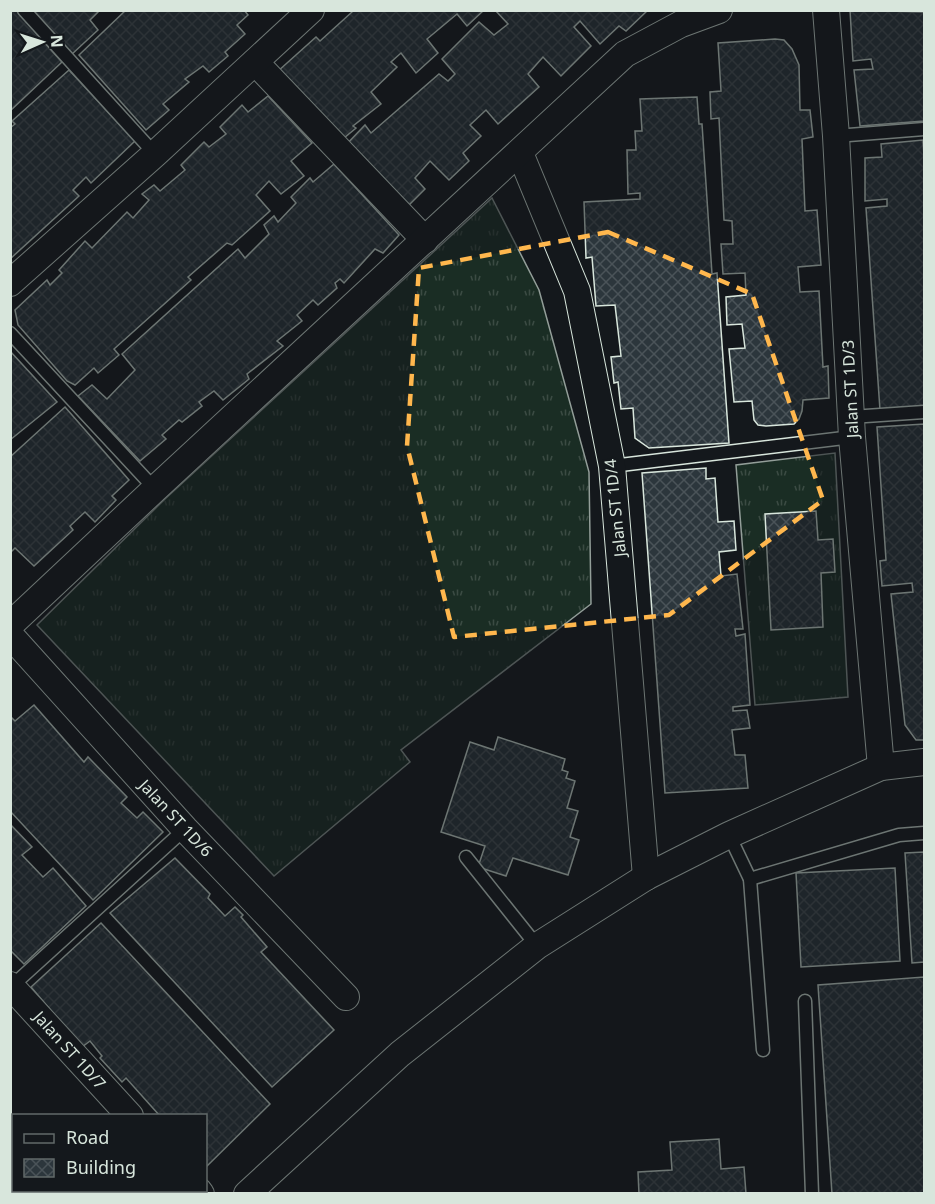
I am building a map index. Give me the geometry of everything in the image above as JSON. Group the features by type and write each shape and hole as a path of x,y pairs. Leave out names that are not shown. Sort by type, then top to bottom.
{"street":[{"path":"10,283 155,154 311,10"},
{"path":"10,625 625,54 681,24 719,10"},
{"name":"Jalan ST 1D/3","path":"825,10 837,136 851,427 881,767"},
{"path":"255,62 425,240"},
{"name":"Jalan ST 1D/4","path":"520,153 577,291 612,466 646,877"},
{"name":"Jalan ST 1D/6","path":"10,635 185,829 346,997"},
{"path":"247,1194 400,1054 537,946 646,877 729,835 881,767 924,762"},
{"name":"Jalan ST 1D/7","path":"11,986 128,1114"}],"lane":[{"path":"24,10 155,154"},
{"path":"837,136 924,129"},
{"path":"10,333 155,489"},
{"path":"612,466 851,427 924,412"},
{"path":"11,986 185,829"},
{"path":"750,879 899,836 924,833"},
{"path":"729,835 750,879 763,1050"},
{"path":"466,857 537,946"},
{"path":"805,1001 812,1194"}],"highlighted area":[{"path":"608,232 752,294 823,500 669,615 454,637 407,446 419,268"}],"green space":[{"path":"492,198 539,290 589,472 591,604 401,750 410,762 274,876 37,625 165,499"},
{"path":"835,453 848,697 755,705 736,465"}],"building":[{"path":"10,10 16,10 62,62 10,111"},
{"path":"31,10 97,10 98,12 90,20 98,30 71,55"},
{"path":"126,10 244,10 248,15 237,25 245,34 225,52 228,56 209,72 203,66 185,79 189,82 163,104 169,110 146,130 79,55"},
{"path":"352,10 484,10 467,26 457,14 427,39 438,53 416,73 401,53 391,62 397,67 371,92 381,104 353,126 356,128 338,143 277,72 316,37 320,41"},
{"path":"495,10 648,10 626,31 619,26 600,44 580,21 574,27 591,46 561,76 543,57 528,74 539,87 498,124 486,110 470,125 481,136 463,153 469,161 449,180 430,161 415,178 425,189 405,209 344,147 365,125 371,133 439,74 448,81 455,74 442,59 479,22 494,35 508,24"},
{"path":"850,10 924,12 924,121 860,126 854,70 873,69 871,59 853,61"},
{"path":"784,40 792,49 799,65 800,110 810,110 813,137 802,139 805,211 817,210 821,265 798,267 800,292 819,291 823,367 828,366 829,398 803,400 799,419 794,424 766,426 758,425 754,420 752,401 734,402 729,349 745,348 742,324 727,325 726,297 746,295 745,273 723,274 721,244 733,244 732,221 724,220 719,118 711,119 710,92 721,91 718,43"},
{"path":"69,70 135,141 91,183 86,177 73,190 79,196 10,259 10,128 15,124 12,121"},
{"path":"268,96 312,143 291,161 304,176 281,194 269,181 256,195 270,211 232,245 227,243 188,277 191,280 114,349 119,355 98,373 94,368 75,385 67,381 18,325 15,310 47,280 50,285 62,273 59,270 85,241 92,248 127,212 133,218 149,200 142,194 154,185 160,191 185,170 181,165 204,142 209,147 226,134 220,127 242,105 248,112"},
{"path":"697,97 699,124 702,124 712,274 717,273 729,443 649,448 635,438 633,408 621,409 618,382 614,383 611,357 621,356 615,305 596,306 592,257 586,258 584,202 640,199 640,193 628,194 627,150 636,150 635,131 642,131 640,99"},
{"path":"923,140 924,407 880,410 866,208 887,206 887,199 865,201 865,158 882,157 881,144"},
{"path":"334,164 399,235 383,253 375,249 344,283 340,279 335,283 337,288 318,305 313,300 297,315 302,321 277,341 283,346 247,374 249,379 223,400 214,391 199,402 202,406 182,422 179,420 162,435 166,439 140,461 78,396 92,385 107,399 135,370 122,354 238,249 245,258 269,234 264,225 274,216 278,222 296,203 291,197 310,178 313,182"},
{"path":"10,351 57,402 10,440"},
{"path":"65,407 129,480 112,496 116,500 95,522 85,512 70,526 73,530 34,566 15,548 10,553 10,457"},
{"path":"924,424 924,740 916,740 905,725 891,594 913,592 912,583 882,586 880,561 886,560 877,427"},
{"path":"706,468 706,479 715,478 718,522 734,521 736,550 719,552 721,576 737,574 743,629 735,629 736,636 745,634 750,705 733,707 733,711 747,710 750,728 732,730 735,755 745,755 748,788 665,793 642,473"},
{"path":"816,511 818,540 833,539 835,572 821,573 823,627 771,630 765,514"},
{"path":"34,705 84,762 88,757 127,797 121,803 137,818 143,812 163,832 93,900 10,811 10,716 15,721"},
{"path":"498,737 565,759 562,770 568,772 566,778 575,781 567,808 578,811 570,837 579,840 568,875 513,858 506,876 478,867 485,846 441,832 470,742 494,750"},
{"path":"10,824 32,847 22,855 43,877 53,868 86,906 24,964 10,950"},
{"path":"924,852 924,962 912,963 905,853"},
{"path":"175,858 210,894 208,898 225,916 235,907 243,915 241,917 267,947 261,952 334,1030 272,1087 110,913"},
{"path":"895,868 900,961 801,967 796,873"},
{"path":"101,923 270,1104 207,1166 207,1114 158,1114 126,1078 122,1082 100,1058 102,1056 90,1041 82,1047 31,987"},
{"path":"924,977 924,1194 832,1194 818,985"},
{"path":"719,1139 721,1169 744,1167 746,1194 639,1194 638,1172 672,1170 670,1142"}]}
